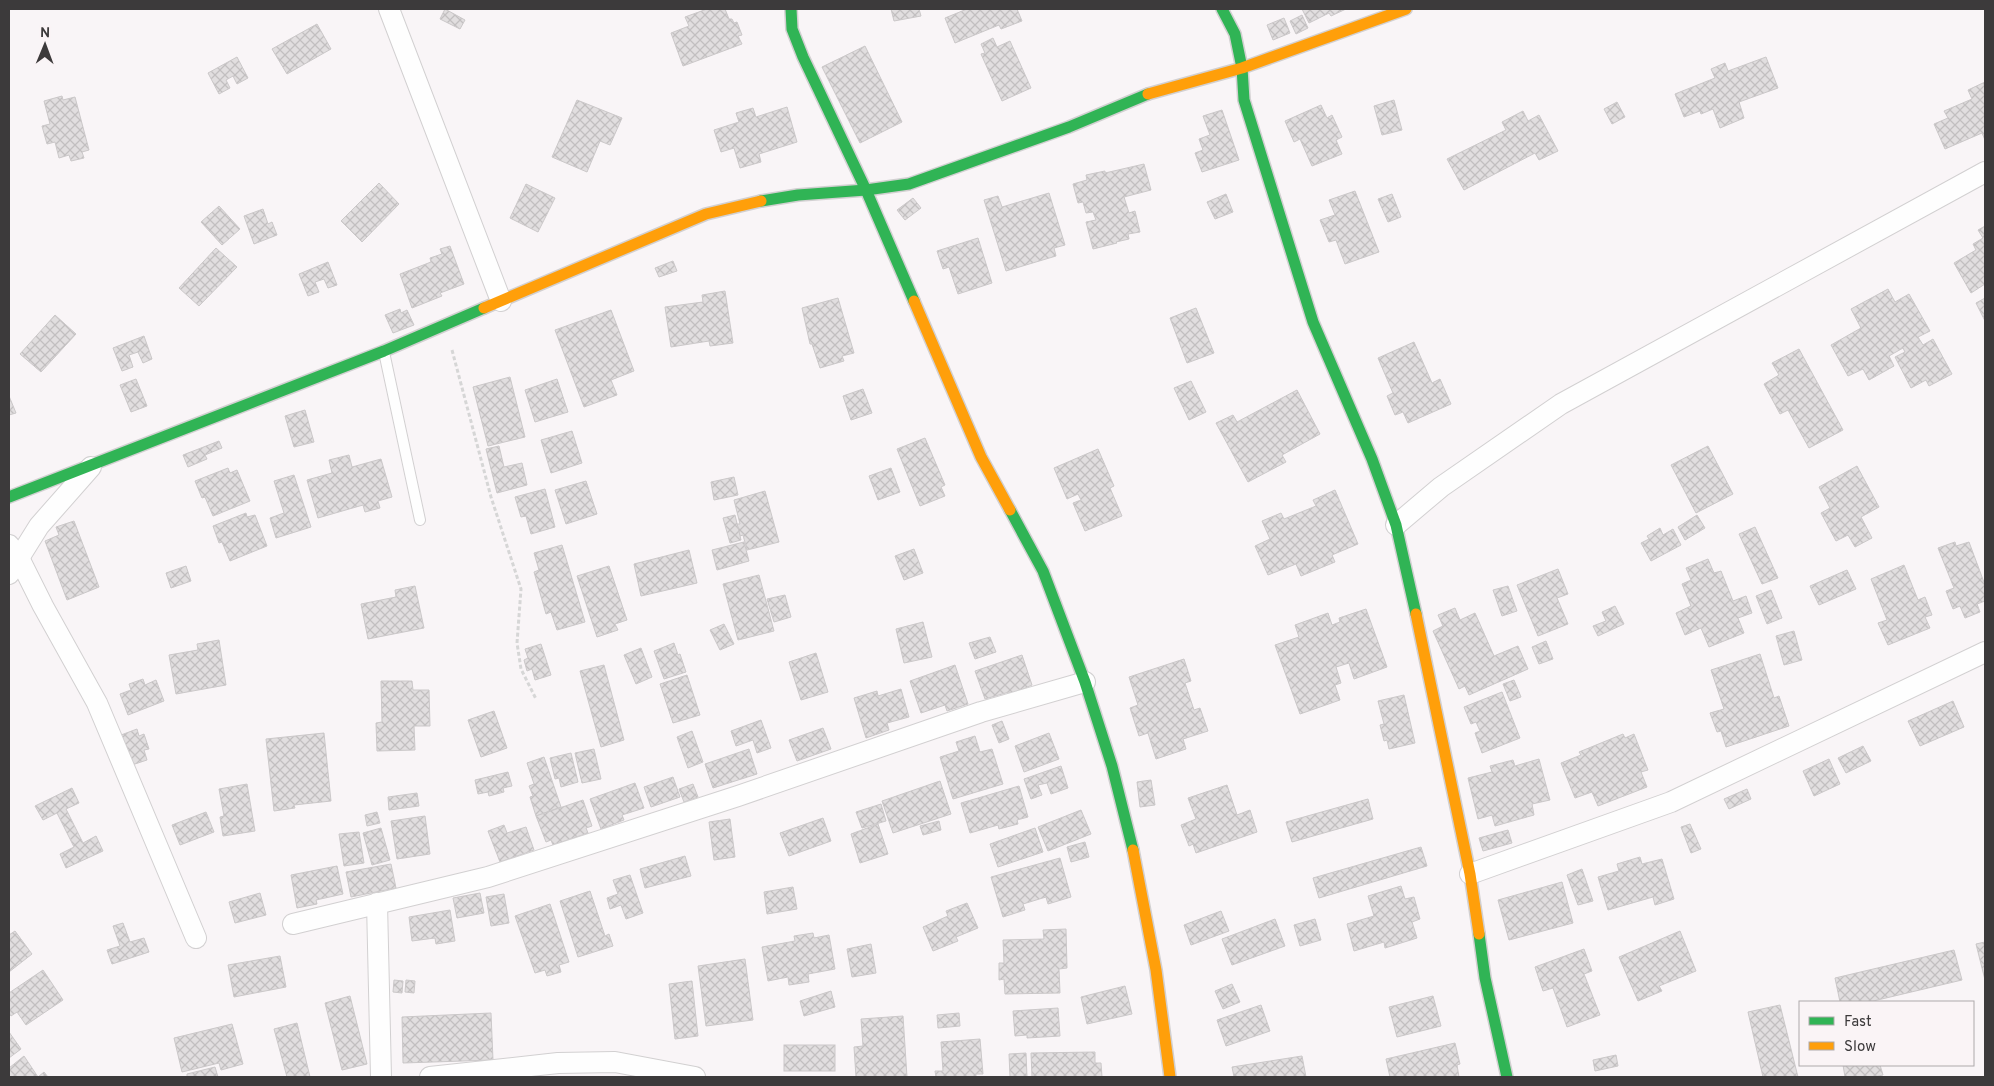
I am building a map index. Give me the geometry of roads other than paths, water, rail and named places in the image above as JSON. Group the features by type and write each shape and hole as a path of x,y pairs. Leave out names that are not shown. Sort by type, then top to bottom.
{"street":[{"path":"389,9 501,301"},
{"path":"791,9 792,29 803,57 866,190 981,457 1043,571 1085,682 1112,766 1128,826 1156,970 1170,1077"},
{"path":"1222,9 1235,34 1242,68 1244,100 1313,322 1372,459 1396,525 1470,874 1486,978 1507,1077"},
{"path":"9,497 384,351 706,214 798,195 866,190 909,184 1069,127 1140,96 1242,68 1406,9"},
{"path":"1396,525 1441,487 1561,404 1985,172"},
{"path":"94,463 12,559 43,606 97,703 196,938"},
{"path":"1470,874 1671,802 1985,652"},
{"path":"293,924 488,878 738,796 981,712 1085,682"},
{"path":"377,903 381,1077"},
{"path":"430,1077 556,1070 616,1062 695,1077"}],"lane":[{"path":"384,351 420,520"}]}
